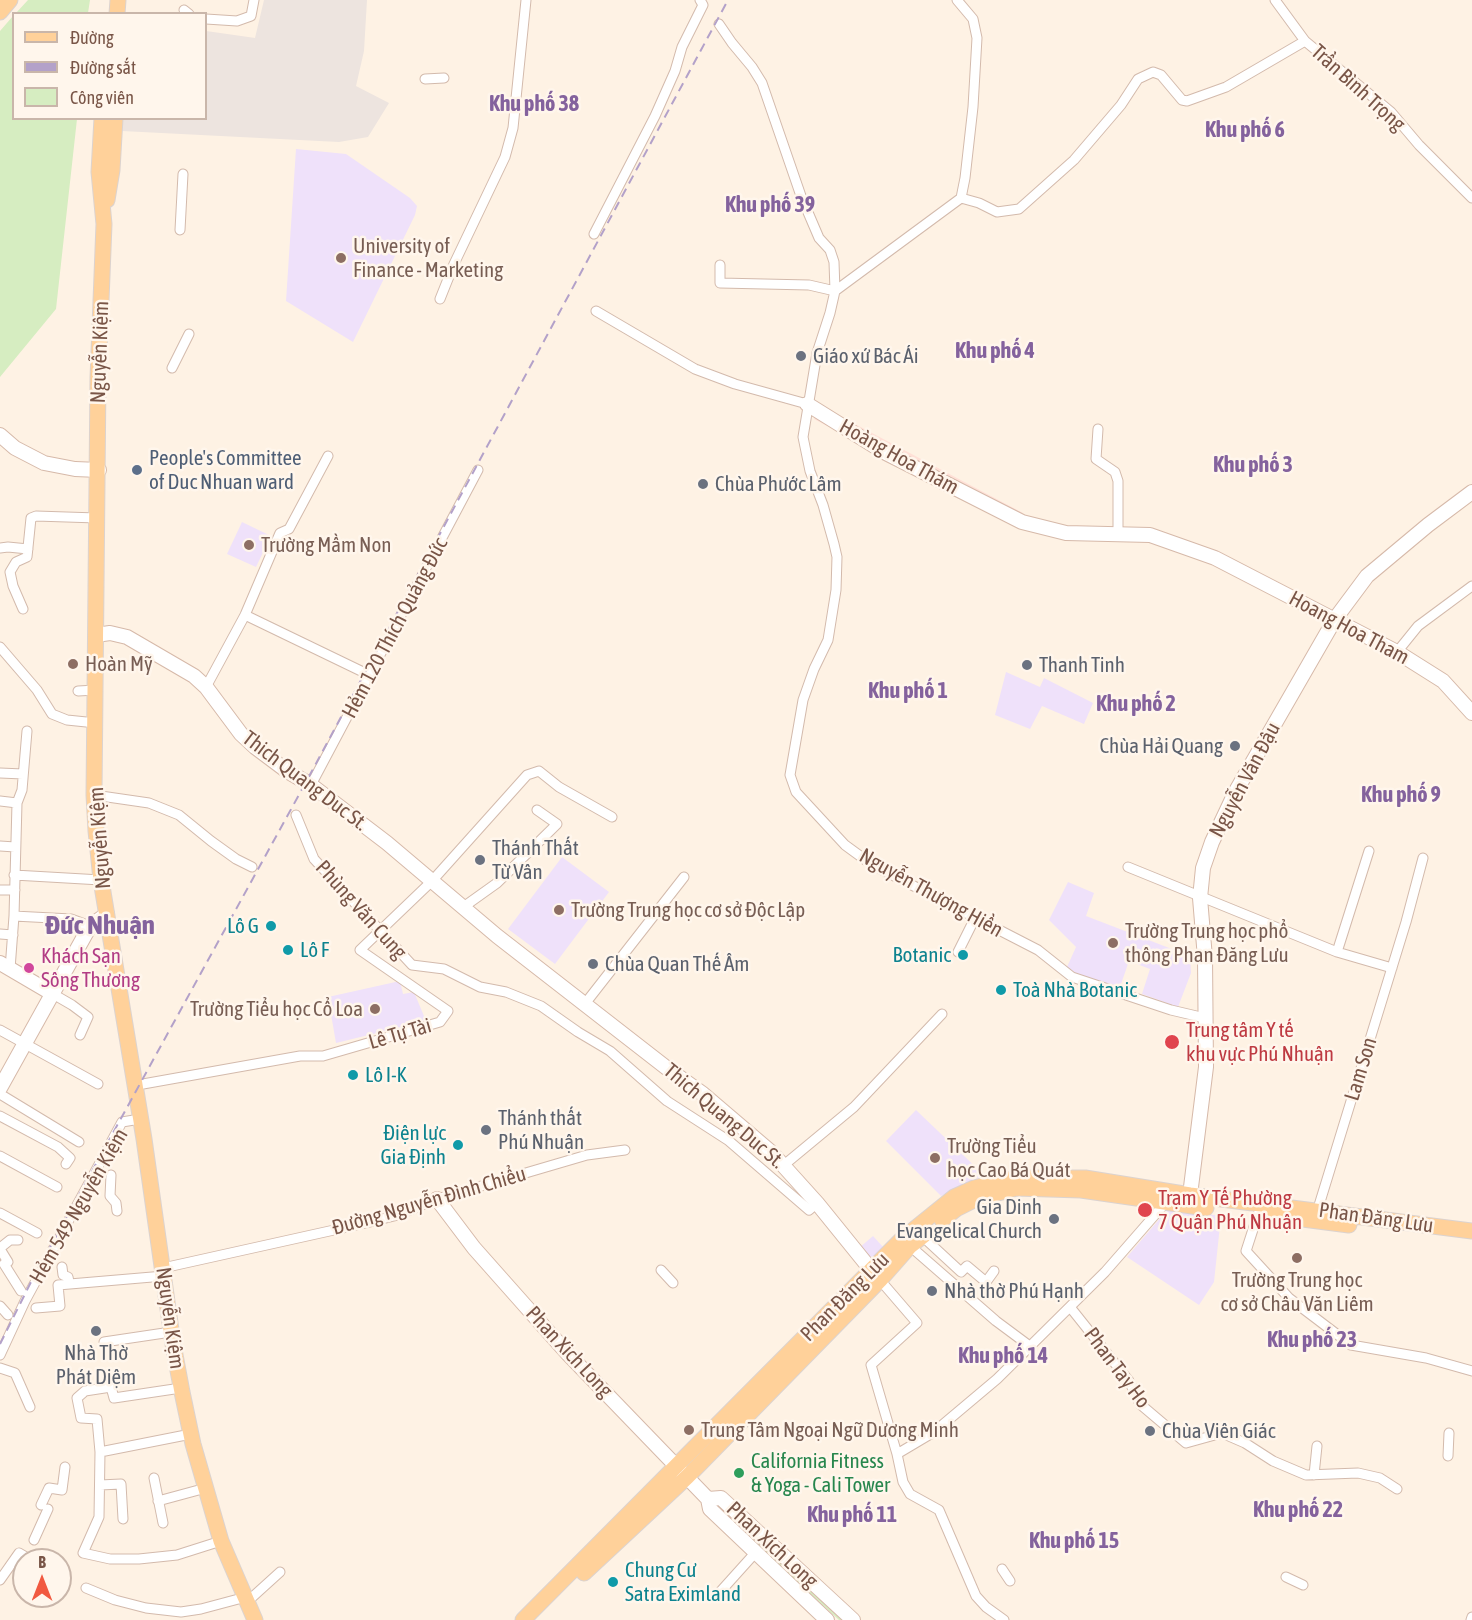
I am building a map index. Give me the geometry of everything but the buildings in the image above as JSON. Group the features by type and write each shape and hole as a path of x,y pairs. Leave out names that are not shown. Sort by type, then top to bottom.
{"main road":[{"path":"0,12 10,0"},
{"name":"Nguyễn Kiệm","path":"102,120 99,172 104,218"},
{"path":"104,218 109,120"},
{"name":"Nguyễn Kiệm","path":"116,120 112,170 104,218 98,378 99,470 94,795 101,880 181,1388 191,1434 221,1541 255,1620"},
{"name":"Phan Đăng Lưu","path":"876,1275 902,1239 954,1197 993,1182 1016,1178 1085,1178 1258,1214 1316,1216 1472,1242"},
{"name":"Phan Đăng Lưu","path":"533,1620 876,1275 956,1209 976,1198 1016,1188 1081,1190 1168,1197"},
{"name":"Phan Đăng Lưu","path":"1189,1201 1472,1231"},
{"name":"Phan Đăng Lưu","path":"523,1620 683,1471"}],"street":[{"path":"207,19 237,21 251,16 254,0"},
{"path":"440,299 454,264 505,157 513,128 526,0"},
{"path":"720,265 720,284 809,285 835,291 961,198 973,108 977,38 973,19 957,0"},
{"name":"Trần Bình Trọng","path":"1275,0 1305,41 1391,112 1419,145 1472,198"},
{"path":"594,234 655,116 701,3"},
{"name":"Nguyễn Thượng Hiền","path":"719,24 762,83 801,196 819,238 831,250 834,262 835,291 817,353 802,437 810,471 823,505 837,557 836,590 828,640 803,700 790,775 796,792 845,845 871,864 1038,950 1072,977 1171,1010 1206,1018"},
{"path":"961,198 979,203 997,212 1019,209 1074,160 1121,105 1138,79 1153,72 1161,75 1182,100 1186,101 1226,87 1305,41"},
{"path":"425,79 444,78"},
{"path":"180,230 183,174"},
{"name":"Hoàng Hoa Thám","path":"596,312 695,369 735,384 796,399 807,404 884,452 1022,522 1066,533 1118,534"},
{"path":"172,368 189,334"},
{"path":"1098,429 1096,459 1115,472 1118,481 1118,534"},
{"path":"0,435 15,448 44,463 75,469 99,470"},
{"path":"206,687 245,615 280,533 289,529 328,456"},
{"name":"Hẻm 120 Thích Quảng Đức","path":"311,785 413,585 478,470"},
{"name":"Nguyễn Văn Đậu","path":"1189,1201 1205,1089 1205,958 1200,898 1203,868 1220,820 1335,619 1367,576 1472,492"},
{"path":"23,609 17,598 10,572 16,562 27,556 31,519 36,516 97,518"},
{"name":"Hoang Hoa Tham","path":"1118,534 1150,535 1215,558 1397,652 1443,681 1472,713"},
{"path":"0,548 28,549"},
{"path":"1397,652 1418,626 1471,588"},
{"path":"245,615 361,671"},
{"name":"Thich Quang Duc St.","path":"96,635 110,633 127,637 195,676 241,734 287,771 311,785 387,843 432,881"},
{"path":"0,647 37,690 52,714 67,720 96,723"},
{"path":"78,691 96,690"},
{"path":"27,731 22,790 17,803 14,916 5,966 72,1005 87,1017 80,1035"},
{"name":"Lê Tự Tài","path":"143,1084 300,1056 323,1056 440,1022 448,1011 360,950 432,881 527,775 539,771 559,787 612,817"},
{"path":"0,773 22,774"},
{"path":"94,795 149,803 179,815 219,847 252,867"},
{"path":"0,801 17,803"},
{"path":"432,881 462,908 497,883 557,824 537,810"},
{"name":"Phùng Văn Cung","path":"296,814 314,859 412,965 444,969 480,987 506,992 541,1006 610,1051 668,1101 729,1141 809,1210 817,1203"},
{"path":"0,846 15,847"},
{"path":"1337,952 1369,851"},
{"name":"Lam Son","path":"1316,1216 1423,858"},
{"path":"1128,867 1337,952 1392,968"},
{"path":"14,875 101,880"},
{"path":"584,1005 684,878"},
{"path":"0,890 15,890"},
{"name":"Thich Quang Duc St.","path":"462,908 584,1005 703,1094 774,1154 876,1275"},
{"path":"0,1088 90,926 107,914"},
{"path":"14,916 70,920 90,926"},
{"path":"958,952 975,918"},
{"path":"0,934 12,935"},
{"path":"784,1165 854,1107 942,1014"},
{"path":"0,1030 98,1084"},
{"path":"0,1094 79,1142"},
{"path":"0,1116 58,1147 70,1158 66,1164"},
{"name":"Hẻm 549 Nguyễn Kiệm","path":"0,1355 25,1301 122,1122 140,1119"},
{"name":"Đường Nguyễn Đình Chiểu","path":"69,1282 163,1272 398,1215 437,1199 587,1155 625,1150"},
{"path":"760,1166 774,1154"},
{"path":"0,1156 57,1187"},
{"path":"111,1175 110,1196 116,1203 117,1211"},
{"path":"783,1186 794,1176"},
{"path":"897,1454 934,1432 992,1384 1070,1307 1168,1197"},
{"name":"Phan Xich Long","path":"437,1199 474,1248 568,1354 708,1499"},
{"path":"0,1213 37,1233"},
{"path":"1258,1214 1246,1251 1289,1298 1351,1345 1426,1359 1472,1371"},
{"path":"922,1236 961,1272 967,1266 986,1282 994,1271"},
{"path":"18,1240 10,1240 0,1248 8,1262 2,1266 21,1291"},
{"path":"910,1246 996,1321 1031,1347"},
{"path":"36,1308 60,1306 58,1285 69,1282 68,1277 63,1275 62,1267"},
{"path":"661,1270 673,1283"},
{"path":"876,1275 917,1323 871,1365 903,1482 910,1494 939,1510 976,1596 1004,1620"},
{"path":"0,1306 8,1315"},
{"name":"Phan Tay Ho","path":"1070,1307 1129,1382 1140,1404 1186,1443 1222,1433 1245,1443 1272,1461 1306,1475 1358,1473 1380,1478 1397,1489"},
{"path":"104,1342 171,1332"},
{"path":"0,1368 15,1373 30,1407"},
{"path":"181,1388 114,1398 111,1387 85,1391 77,1398 81,1418 97,1419 100,1452 99,1517 83,1553 110,1559 139,1559 177,1555 221,1541"},
{"path":"1448,1456 1449,1433"},
{"path":"100,1452 191,1434"},
{"path":"1314,1475 1317,1446"},
{"path":"34,1540 49,1488 62,1490 65,1467"},
{"path":"154,1478 163,1523"},
{"path":"100,1485 121,1484 123,1519"},
{"path":"158,1501 206,1488"},
{"name":"Phan Xích Long","path":"827,1620 710,1509 708,1499 721,1498 853,1620"},
{"path":"720,1592 756,1552"},
{"path":"0,1580 12,1564"},
{"path":"1002,1569 1010,1581"},
{"path":"86,1588 115,1600 146,1608 181,1612 247,1599 280,1572"},
{"path":"1286,1576 1303,1585"}],"shaded area":[{"path":"264,0 367,0 364,51 356,86 389,103 368,137 339,142 122,131 123,120 207,120 207,31 255,38"},
{"name":"University of Finance - Marketing","path":"296,149 346,154 410,198 417,206 415,215 353,342 286,301"},
{"path":"821,406 1023,513 1017,527 814,419"},
{"name":"Trường Mầm Non","path":"242,522 271,536 256,567 227,554"},
{"path":"1006,672 1040,687 1044,678 1093,703 1084,724 1042,706 1030,729 995,715"},
{"name":"Trường Trung học cơ sở Độc Lập","path":"562,857 609,892 555,964 508,929"},
{"name":"Trường Trung học phổ thông Phan Đăng Lưu","path":"1068,882 1094,893 1086,916 1190,956 1191,973 1178,1007 1142,994 1150,969 1129,961 1120,987 1077,974 1067,967 1076,947 1049,920"},
{"name":"Trường Tiểu học Cổ Loa","path":"400,981 403,994 414,992 426,1021 336,1043 328,997"},
{"name":"Trường Tiểu học Cao Bá Quát","path":"916,1110 984,1175 941,1196 886,1141"},
{"path":"1168,1209 1221,1216 1214,1282 1199,1305 1127,1257"},
{"path":"873,1236 884,1248 870,1260 859,1248"}],"green space":[{"path":"28,0 90,0 88,12 17,12"},
{"path":"12,17 12,120 77,120 56,309 0,377 0,31"},
{"path":"716,1501 849,1620 839,1620 715,1506"}],"railway":[{"path":"0,1344 31,1282 306,782 728,0"}],"place":[{"name":"University of Finance - Marketing","path":"341,258"},
{"name":"Giáo xứ Bác Ái","path":"801,356"},
{"name":"People's Committee of Duc Nhuan ward","path":"137,470"},
{"name":"Chùa Phước Lâm","path":"703,484"},
{"name":"Trường Mầm Non","path":"249,545"},
{"name":"Hoàn Mỹ","path":"73,664"},
{"name":"Thanh Tinh","path":"1027,665"},
{"name":"Chùa Hải Quang","path":"1235,746"},
{"name":"Thánh Thất Từ Vân","path":"480,860"},
{"name":"Trường Trung học cơ sở Độc Lập","path":"559,910"},
{"name":"Lô G","path":"271,926"},
{"name":"Trường Trung học phổ thông Phan Đăng Lưu","path":"1113,943"},
{"name":"Lô F","path":"288,950"},
{"name":"Botanic","path":"963,955"},
{"name":"Chùa Quan Thế Âm","path":"593,964"},
{"name":"Khách Sạn Sông Thương","path":"29,968"},
{"name":"Toà Nhà Botanic","path":"1001,990"},
{"name":"Trường Tiểu học Cổ Loa","path":"375,1009"},
{"name":"Trung tâm Y tế khu vực Phú Nhuận","path":"1172,1042"},
{"name":"Lô I-K","path":"353,1075"},
{"name":"Thánh thất Phú Nhuận","path":"486,1130"},
{"name":"Điện lực Gia Định","path":"458,1145"},
{"name":"Trường Tiểu học Cao Bá Quát","path":"935,1158"},
{"name":"Trạm Y Tế Phường 7 Quận Phú Nhuận","path":"1145,1210"},
{"name":"Gia Dinh Evangelical Church","path":"1054,1219"},
{"name":"Trường Trung học cơ sở Châu Văn Liêm","path":"1297,1258"},
{"name":"Nhà thờ Phú Hạnh","path":"932,1291"},
{"name":"Nhà Thờ Phát Diệm","path":"96,1331"},
{"name":"Trung Tâm Ngoại Ngữ Dương Minh","path":"689,1430"},
{"name":"Chùa Viên Giác","path":"1150,1431"},
{"name":"California Fitness & Yoga - Cali Tower","path":"739,1473"},
{"name":"Chung Cư Satra Eximland","path":"613,1582"}],"district":[{"name":"Khu phố 38","path":"534,104"},
{"name":"Khu phố 6","path":"1245,130"},
{"name":"Khu phố 39","path":"770,205"},
{"name":"Khu phố 4","path":"995,351"},
{"name":"Khu phố 3","path":"1253,465"},
{"name":"Khu phố 1","path":"908,691"},
{"name":"Khu phố 2","path":"1136,704"},
{"name":"Khu phố 9","path":"1401,795"},
{"name":"Đức Nhuận","path":"100,925"},
{"name":"Khu phố 23","path":"1312,1340"},
{"name":"Khu phố 14","path":"1003,1356"},
{"name":"Khu phố 22","path":"1298,1510"},
{"name":"Khu phố 11","path":"852,1515"},
{"name":"Khu phố 15","path":"1074,1541"}]}
